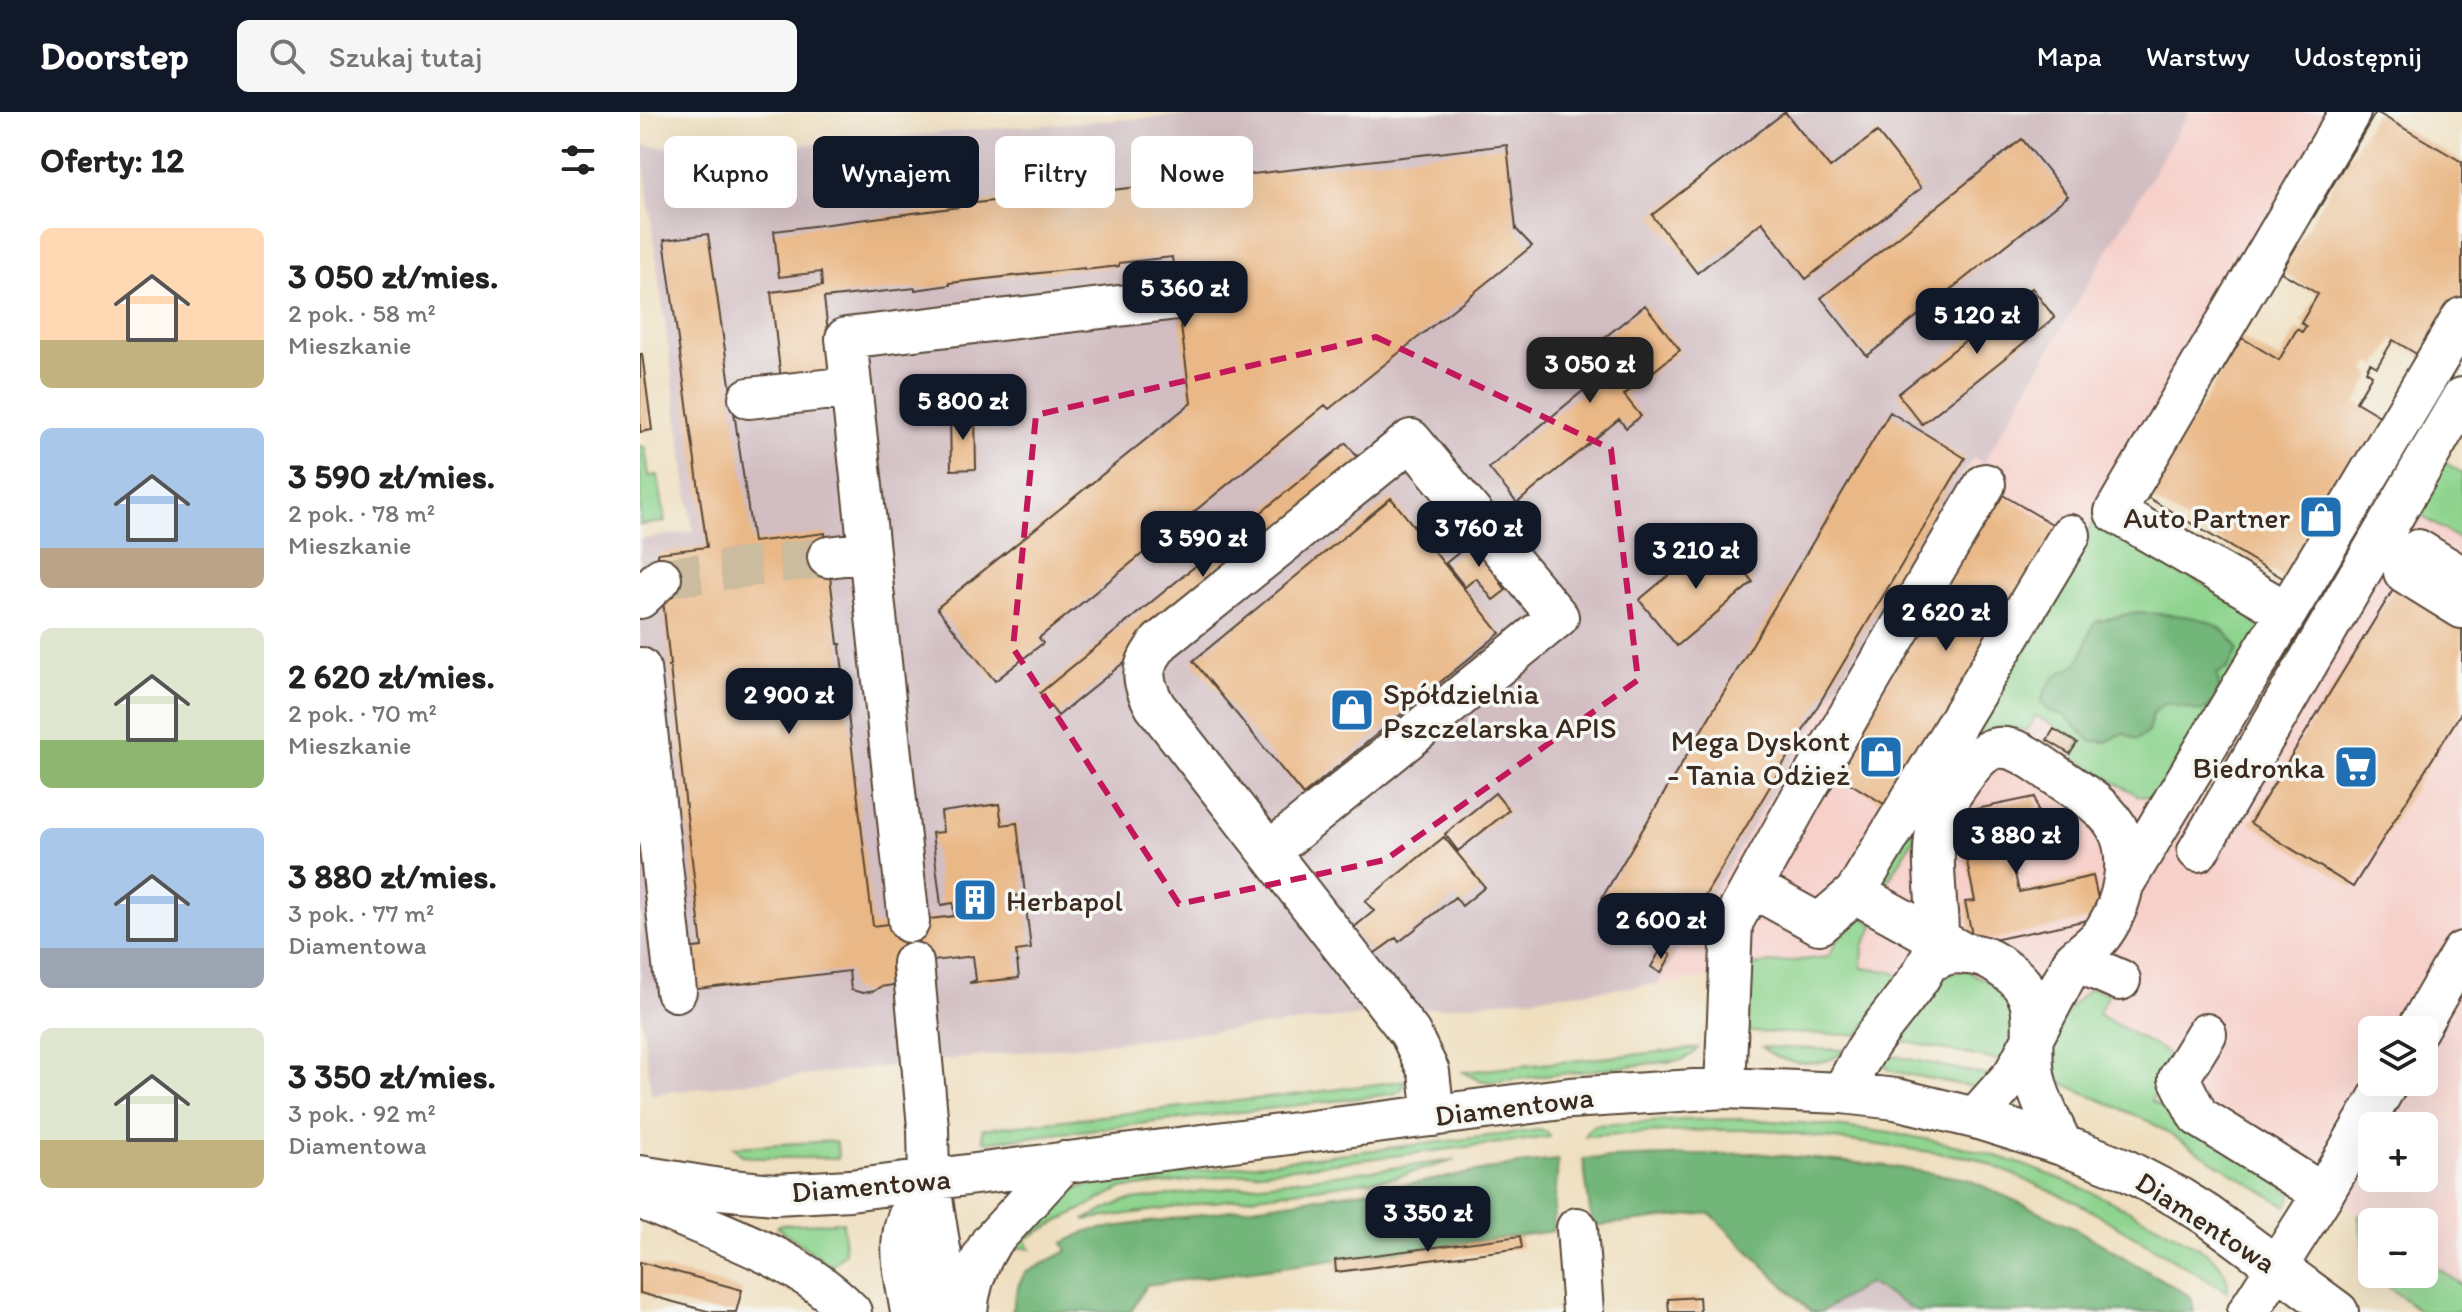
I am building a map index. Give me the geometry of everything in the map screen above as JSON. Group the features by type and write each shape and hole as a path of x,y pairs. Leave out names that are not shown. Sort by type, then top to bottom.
{"street":[{"path":"2287,612 2115,512 2350,112"},
{"path":"909,922 846,338 1178,299"},
{"path":"1975,1118 2014,1074 2074,960 2104,933 2123,885 2462,318"},
{"path":"749,398 851,387"},
{"path":"2198,851 2394,552 2452,430 2462,398"},
{"path":"1269,852 1558,617 1411,440 1160,642 1148,657 1143,674 1145,688 1155,706 1410,1033 1429,1072 1434,1116"},
{"path":"1725,1088 1732,923 1803,794 1985,484"},
{"path":"1752,887 1819,924 1855,893 2070,535"},
{"path":"2394,552 2418,550 2462,577"},
{"path":"828,557 868,552"},
{"path":"2394,552 2404,572 2462,608"},
{"path":"640,668 676,991"},
{"path":"1842,1093 1869,1045 1943,952 1932,847 1944,806 1977,759 1994,748 2010,749 2029,757 2106,812 2122,840 2123,885"},
{"path":"1855,893 1943,952 1984,957 2019,979 2034,1012 2035,1082 2062,1145"},
{"path":"2425,1016 2462,952"},
{"path":"2074,960 2120,980"},
{"path":"913,963 928,1127 929,1180 950,1312"},
{"path":"2206,1034 2179,1078 2198,1116 2323,1194"},
{"name":"Diamentowa","path":"640,1176 775,1194 850,1190 1570,1098 1725,1088 1842,1093 1896,1099 1975,1118 2062,1145 2122,1168 2178,1197 2338,1312"},
{"path":"2248,1312 2323,1194 2380,1096"},
{"path":"967,1312 968,1289 991,1242 1064,1162"},
{"path":"911,1312 901,1248 903,1226 913,1202 929,1180"},
{"path":"640,1198 791,1265 851,1312"},
{"path":"1577,1228 1583,1312"}],"highlighted area":[{"path":"1376,337 1611,449 1638,680 1385,860 1179,904 1013,648 1036,415"}],"shaded area":[{"path":"1240,112 2189,112 1983,463 1973,457 1658,984 651,1094 640,1001 640,539 693,532 641,144 664,147 664,208 797,208 797,145 813,144 813,208 979,208 979,136 902,136"},
{"path":"2189,112 2339,112 2138,451 1978,710 2026,731 2035,715 2080,741 2071,757 2139,796 2149,797 2171,782 2202,801 2386,494 2462,541 2462,1285 2438,1269 2438,1208 2358,1208 2358,1214 2071,1018 2082,994 2006,1062 1887,1038 1890,971 1862,969 1863,946 1875,925 1830,965 1658,984 1974,457 2028,387"},
{"path":"1868,1283 1918,1312 1821,1312"}],"green space":[{"path":"640,446 645,448 649,476 658,475 665,522 640,525"},
{"path":"2441,460 2462,473 2462,541 2410,509"},
{"path":"2095,519 2268,623 2158,793 2149,797 2139,796 2071,757 2080,741 2036,716 2027,731 2005,727 1992,729 1973,740 1884,888 1873,883"},
{"path":"2137,612 2208,622 2230,637 2238,650 2228,668 2217,674 2219,692 2215,701 2201,712 2165,703 2153,713 2148,732 2137,740 2123,733 2106,742 2090,741 2066,716 2050,711 2041,702 2053,680 2080,659 2095,622"},
{"path":"1854,912 1875,925 1863,946 1862,968 1890,971 1902,977 1858,1035 1751,1032 1747,1026 1746,966 1828,957"},
{"path":"1965,970 2005,990 2019,1005 2006,1062 1887,1038 1933,977"},
{"path":"2089,989 2109,993 2098,1014 2176,1058 2151,1101 2217,1136 2291,1193 2286,1206 2148,1121 2049,1077 2043,1048 2056,1020"},
{"path":"1762,1047 1845,1050 1826,1060 1804,1063 1781,1058"},
{"path":"1698,1048 1682,1060 1491,1082 1478,1080 1463,1072"},
{"path":"1880,1053 1995,1077 1979,1087 1972,1087 1891,1071 1882,1063"},
{"path":"1407,1080 1400,1091 1393,1094 983,1140 982,1129"},
{"path":"1741,1119 1897,1134 1959,1146 2018,1163 2100,1197 2206,1252 2223,1269 2228,1292 2078,1203 1975,1158 1767,1130 1585,1136 1595,1125"},
{"path":"1539,1130 1547,1132 1550,1137 1120,1189 1025,1239 1031,1249 1005,1241 1063,1192 1098,1183"},
{"path":"833,1141 837,1144 838,1158 755,1158 742,1155 733,1147"},
{"path":"1754,1153 1888,1166 1967,1179 2071,1226 2191,1297 2194,1312 1918,1312 1868,1283 1821,1312 1811,1312 1710,1213 1592,1226 1583,1159"},
{"path":"1456,1160 1395,1177 1084,1220 1124,1201"},
{"path":"1558,1160 1553,1231 1146,1285 1131,1312 1011,1312 1025,1273 1067,1251 1063,1243 1087,1231"},
{"path":"843,1222 845,1253 831,1266 777,1227 778,1225"},
{"path":"2438,1269 2462,1285 2462,1312 2421,1312 2390,1288 2438,1288"}],"building":[{"path":"1785,112 1830,168 1877,132 1921,188 1806,279 1762,222 1697,273 1652,215"},
{"path":"2376,112 2462,162 2462,296 2425,359 2393,340 2377,367 2370,363 2366,371 2372,375 2356,402 2388,421 2291,583 2147,497 2242,338 2279,360 2297,329 2302,332 2306,326 2301,323 2318,294 2281,272"},
{"path":"2022,139 2068,196 1867,356 1821,298"},
{"path":"1507,145 1516,229 1532,246 1329,409 1325,405 1039,638 1043,643 995,681 937,608 1191,403 1172,257 1119,263 1119,266 824,298 833,374 781,380 771,292 822,286 821,272 779,277 774,231 951,208 979,208 979,203 995,201 995,208 1115,208 1115,190 1131,188 1131,208 1253,208 1253,174"},
{"path":"708,234 753,542 825,533 838,644 841,644 873,926 954,916 953,903 941,905 932,833 943,832 941,812 999,804 1002,825 1017,823 1025,895 1010,896 1012,909 1026,907 1031,949 1016,951 1019,978 969,983 976,980 973,956 892,966 894,985 863,993 851,990 849,971 690,990 685,949 702,947 668,666 658,553 707,547 664,240"},
{"path":"2032,288 2055,318 1922,424 1898,394"},
{"path":"1645,305 1680,350 1624,395 1641,416 1626,428 1619,419 1517,503 1489,468 1606,372 1589,350"},
{"path":"640,354 652,430 640,432"},
{"path":"1890,412 1965,458 1677,943 1602,898"},
{"path":"975,414 976,469 951,470 950,415"},
{"path":"1346,443 1365,466 1058,716 1040,693"},
{"path":"2001,494 2059,528 1894,810 1833,773"},
{"path":"1391,498 1500,633 1303,795 1193,661"},
{"path":"1716,536 1753,582 1677,646 1639,600"},
{"path":"1477,538 1508,575 1500,582 1506,590 1493,600 1476,578 1465,587 1446,563"},
{"name":"Biedronka","path":"2404,572 2462,608 2462,711 2353,887 2250,823"},
{"path":"2054,729 2077,743 2070,754 2047,740"},
{"path":"1495,793 1509,810 1458,851 1445,834"},
{"path":"2035,797 2045,851 2021,856 2022,862 2013,864 2019,892 2093,876 2102,917 1974,944 1965,902 1975,901 1957,813"},
{"path":"1444,837 1485,887 1462,906 1455,897 1399,942 1396,938 1375,953 1352,929 1374,911 1365,901"},
{"path":"1661,949 1671,955 1661,973 1651,967"},
{"path":"1520,1236 1522,1248 1336,1272 1335,1260"},
{"path":"640,1262 742,1290 736,1312 711,1312 640,1293"},
{"path":"1699,1297 1700,1312 1669,1312 1668,1299"}],"tunnel":[{"path":"661,578 828,557"}],"place":[{"name":"Auto Partner","path":"2321,517"},
{"name":"Spółdzielnia Pszczelarska APIS","path":"1352,710"},
{"name":"Mega Dyskont - Tania Odżież","path":"1881,757"},
{"name":"Biedronka","path":"2356,767"},
{"name":"Herbapol","path":"975,900"}]}
